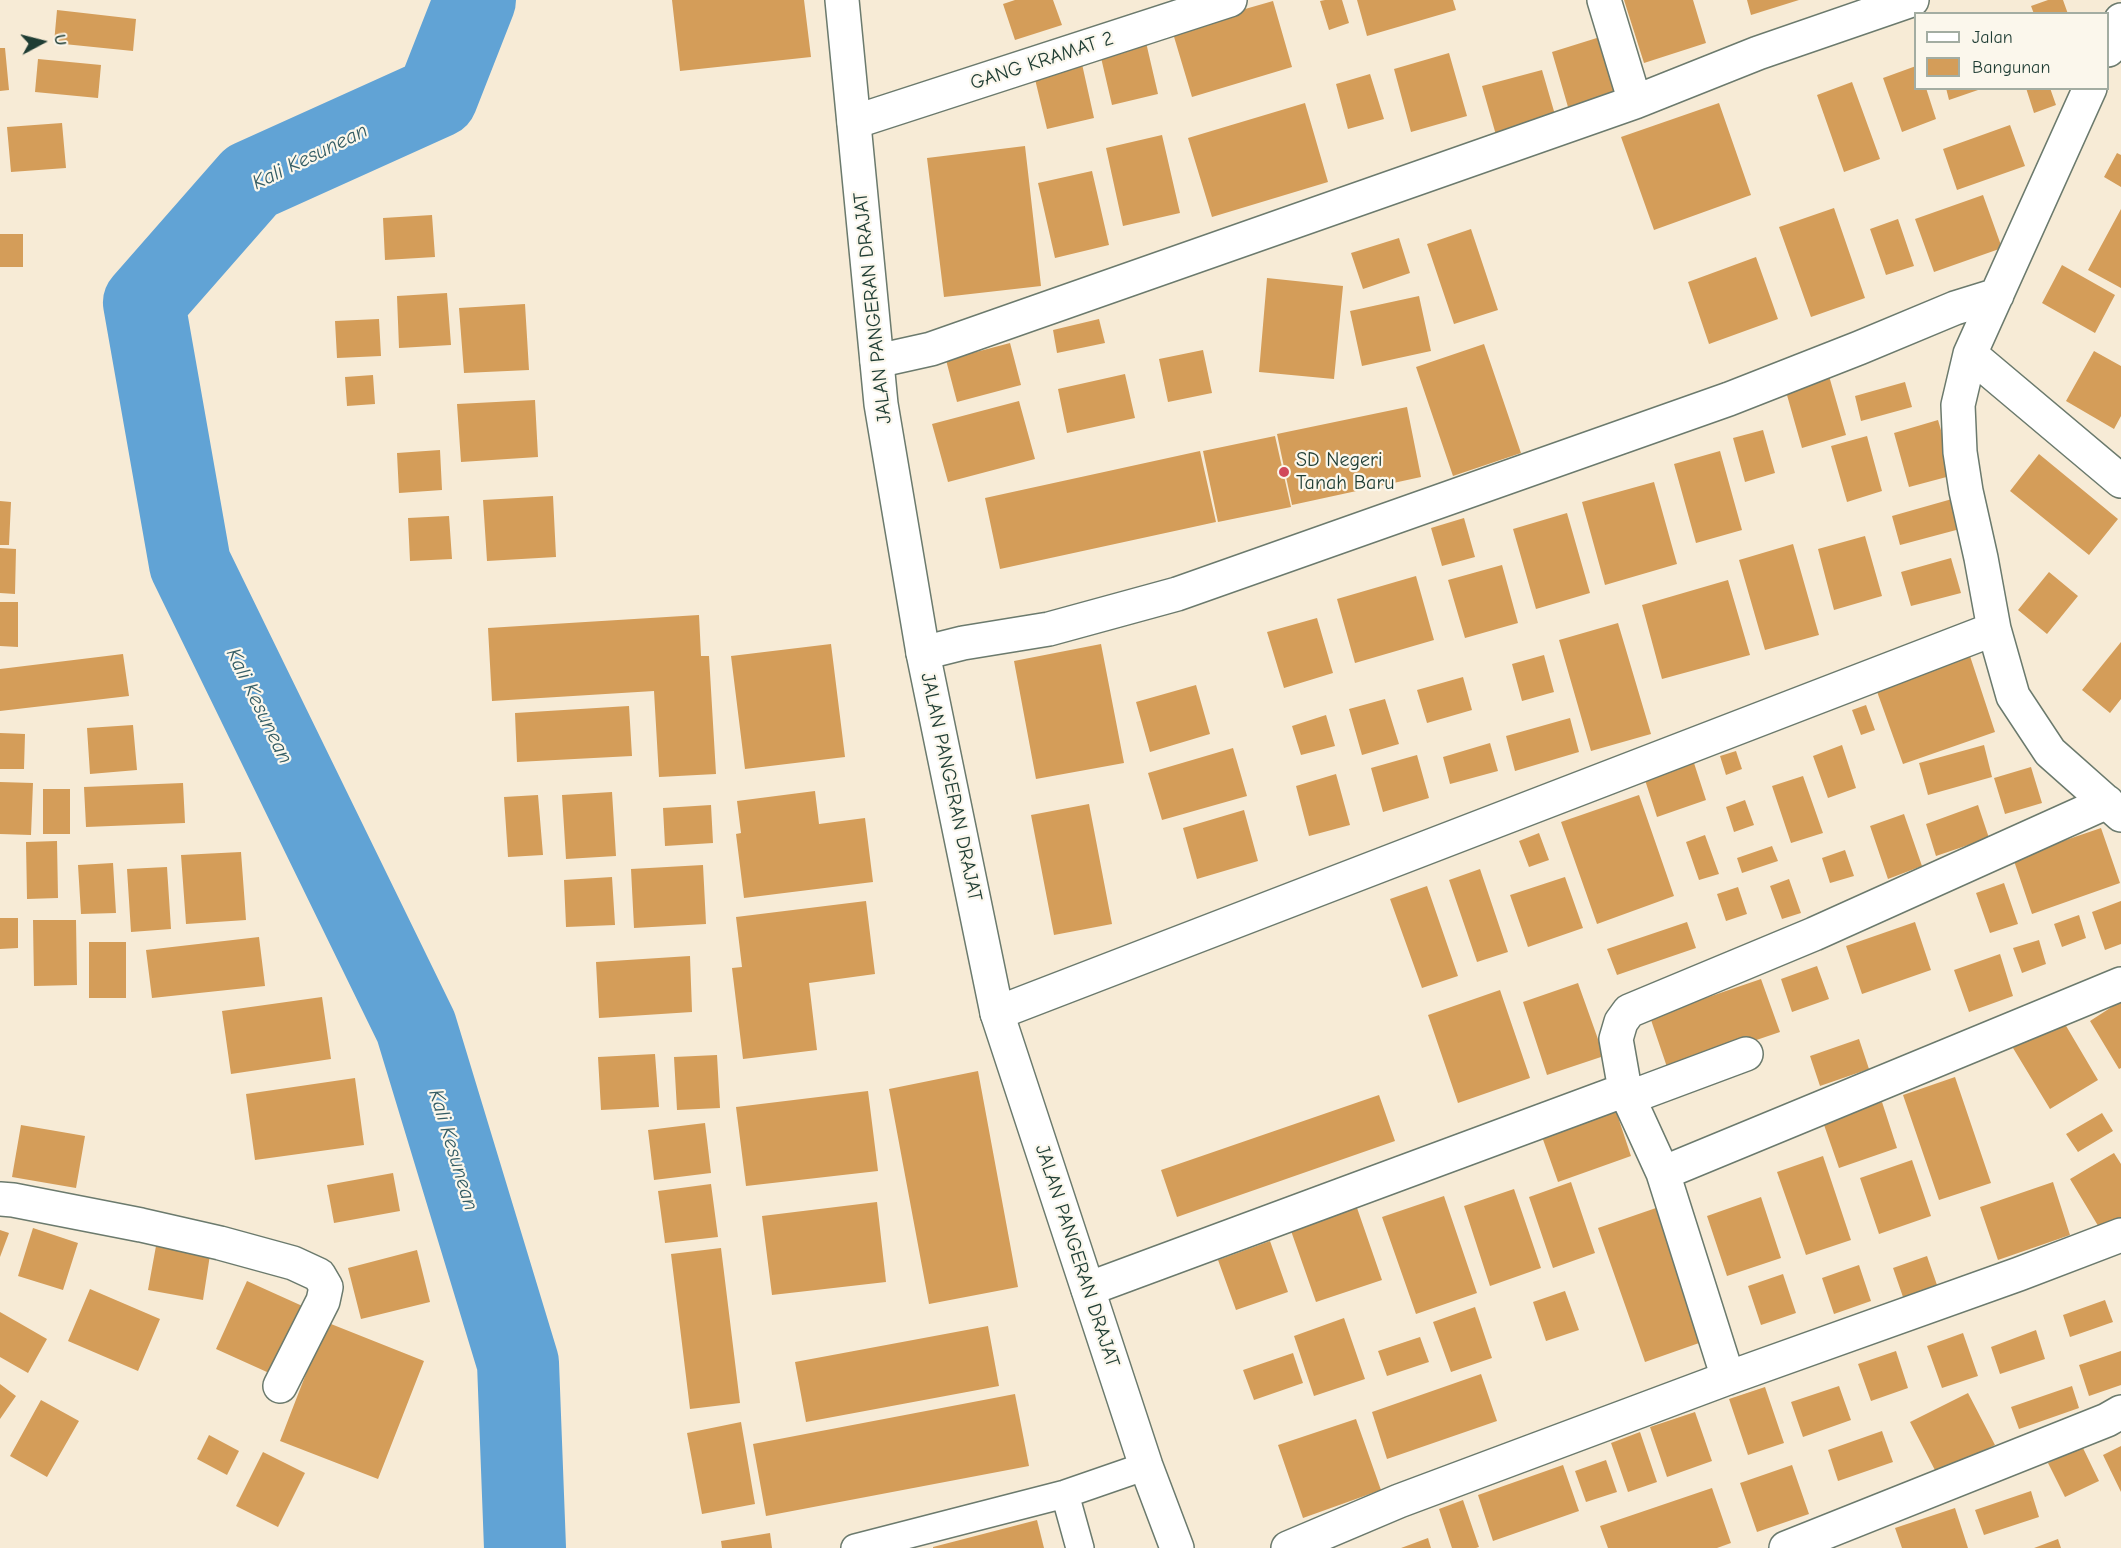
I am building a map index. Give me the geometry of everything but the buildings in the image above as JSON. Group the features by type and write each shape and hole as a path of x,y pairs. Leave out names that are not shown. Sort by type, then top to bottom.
{"street":[{"name":"JALAN PANGERAN DRAJAT","path":"842,0 881,404 923,653 997,1013 1146,1466 1177,1548"},
{"name":"GANG KRAMAT 2","path":"854,122 1230,0"},
{"path":"1604,0 1635,102"},
{"path":"877,361 931,349 1635,102 1758,52 1912,0"},
{"path":"2109,48 2121,20"},
{"path":"1728,1378 1663,1173 1626,1094 1616,1039 1621,1022 1629,1011 2114,808 2050,752 2013,696 1994,629 1966,491 1960,452 1958,405 1970,354 2089,90"},
{"path":"923,653 963,643 1049,629 1177,594 1729,399 1955,308 1996,295"},
{"path":"1970,354 2121,481"},
{"path":"997,1013 1994,629"},
{"path":"1663,1173 2121,984"},
{"path":"1088,1289 1626,1094 1746,1053"},
{"path":"0,1199 141,1225 220,1243 293,1263 320,1275 326,1287 323,1301 280,1386"},
{"path":"1288,1548 1399,1501 1728,1378 2008,1278 2121,1234"},
{"path":"1786,1548 2107,1420 2121,1412"}],"lane":[{"path":"855,1548 1065,1494 1146,1466"},
{"path":"1065,1494 1080,1548"}],"waterway":[{"name":"Kali Kesunean","path":"475,0 437,97 251,181 144,303 190,564 416,1027 518,1363 525,1548"}],"place":[{"name":"SD Negeri Tanah Baru","path":"1284,472"}]}
